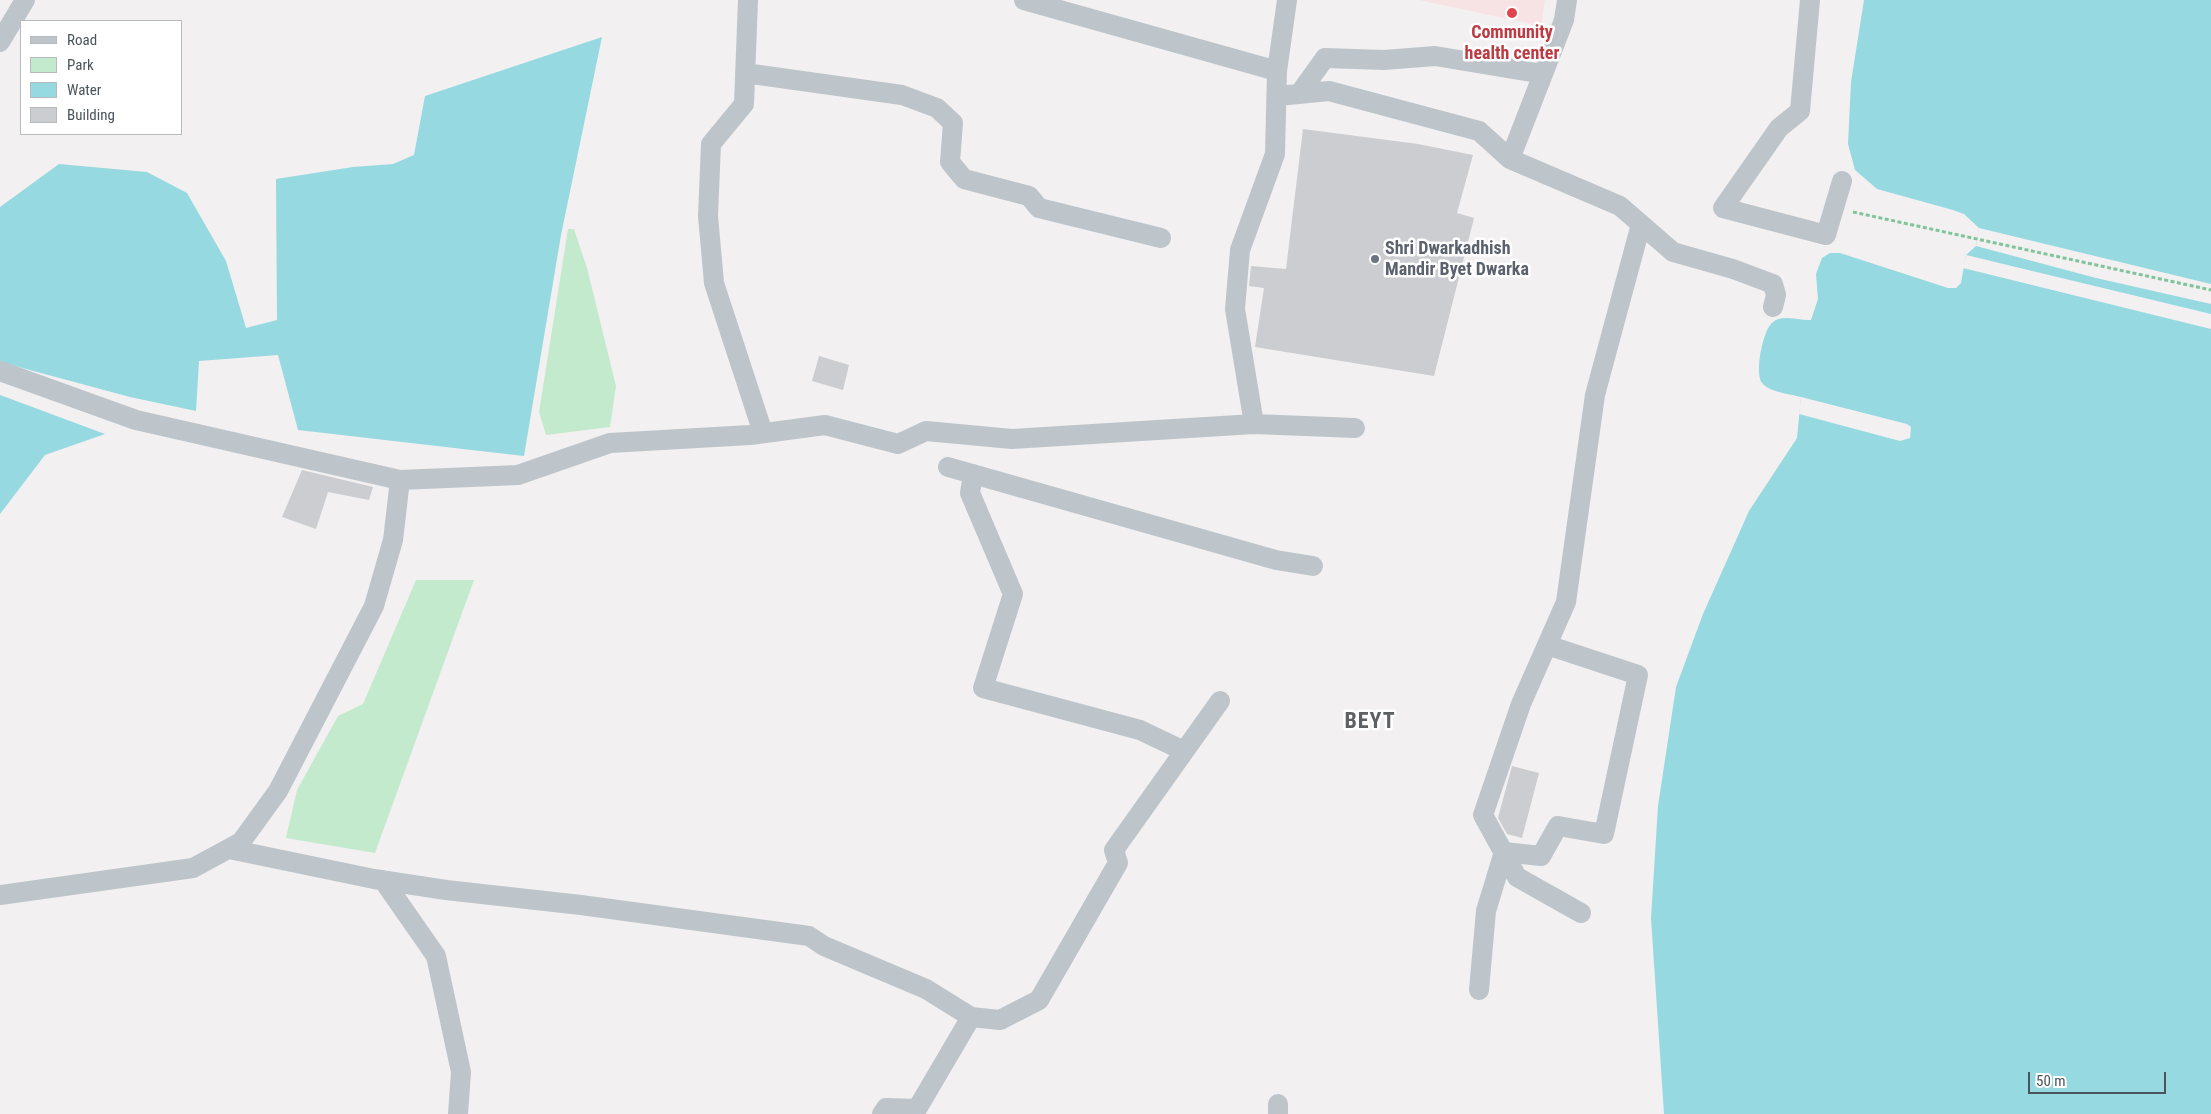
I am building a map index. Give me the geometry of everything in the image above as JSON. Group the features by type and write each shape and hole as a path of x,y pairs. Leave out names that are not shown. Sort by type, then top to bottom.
{"street":[{"path":"0,42 25,0"},
{"path":"748,0 744,104 711,144 708,216 714,283 763,433"},
{"path":"1024,0 1276,71"},
{"path":"1254,424 1234,309 1240,250 1275,154 1278,96 1276,71 1287,0"},
{"path":"1510,159 1564,20 1567,0"},
{"path":"1810,0 1800,111 1779,128 1723,208 1826,235 1842,181"},
{"path":"1299,94 1324,58 1384,60 1435,56 1543,74"},
{"path":"745,73 902,95 937,108 953,123 950,162 964,178 1029,196 1039,208 1161,238"},
{"path":"1278,96 1329,91 1479,131 1510,159 1620,206 1673,252 1734,269 1773,284 1776,295 1773,307"},
{"path":"1581,913 1517,877 1483,815 1521,704 1566,602 1596,395 1641,224"},
{"path":"0,371 136,420 400,480 518,475 610,443 763,433 825,425 898,444 926,431 1012,439 1254,424 1355,428"},
{"path":"948,467 1276,560 1313,566"},
{"path":"973,474 970,493 1013,594 983,688 1140,730 1184,751"},
{"path":"0,895 193,868 241,842 278,791 374,606 393,540 400,480"},
{"path":"1504,852 1541,856 1558,826 1604,834 1629,724 1638,675 1547,646"},
{"path":"229,848 383,880 809,936 824,946 926,989 971,1017 1000,1020 1039,1000 1118,863 1114,850 1220,701"},
{"path":"1480,990 1486,911 1504,852"},
{"path":"383,880 436,956 461,1072 458,1114"},
{"path":"882,1114 886,1108 917,1109 971,1017"}],"path":[{"path":"1834,208 2211,290"}],"shaded area":[{"name":"Community health center","path":"1419,0 1545,0 1541,26"}],"green space":[{"path":"568,229 574,229 587,268 616,386 610,427 546,435 539,412"},
{"path":"416,580 474,580 375,853 286,838 297,790 338,716 363,704"}],"water":[{"path":"1864,0 2211,0 2211,1114 1664,1114 1651,918 1658,806 1676,687 1703,614 1749,511 1797,438 1801,397 1770,389 1762,383 1760,378 1759,361 1766,333 1773,322 1781,318 1811,320 1818,299 1816,274 1822,258 1830,253 1840,253 1948,288 1956,288 1961,283 1966,255 1976,246 1979,228 1964,214 1877,189 1855,170 1848,144 1851,82"},
{"path":"602,37 561,235 524,456 298,430 278,355 199,361 196,411 130,397 0,362 0,207 59,164 147,172 187,193 226,261 246,328 277,320 276,179 353,167 393,164 414,155 425,96"},
{"path":"0,395 105,434 45,455 0,514"}],"pier":[{"path":"1979,228 2211,284 2211,304 2096,278 1976,246"},
{"path":"1966,255 2211,314 2211,329 1963,268"},
{"path":"1801,397 1907,424 1911,427 1910,438 1900,441 1799,414"}],"building":[{"name":"Shri Dwarkadhish Mandir Byet Dwarka","path":"1303,129 1418,144 1473,155 1457,213 1474,218 1434,376 1255,347 1264,288 1249,286 1251,266 1286,269"},
{"path":"819,356 849,365 843,390 812,381"},
{"path":"302,470 373,487 369,500 328,492 316,529 282,517"},
{"path":"1512,766 1539,773 1522,838 1507,834 1498,818"}],"place":[{"name":"Community health center","path":"1512,13"},
{"name":"Shri Dwarkadhish Mandir Byet Dwarka","path":"1375,259"}],"district":[{"name":"BEYT","path":"1370,722"}]}
